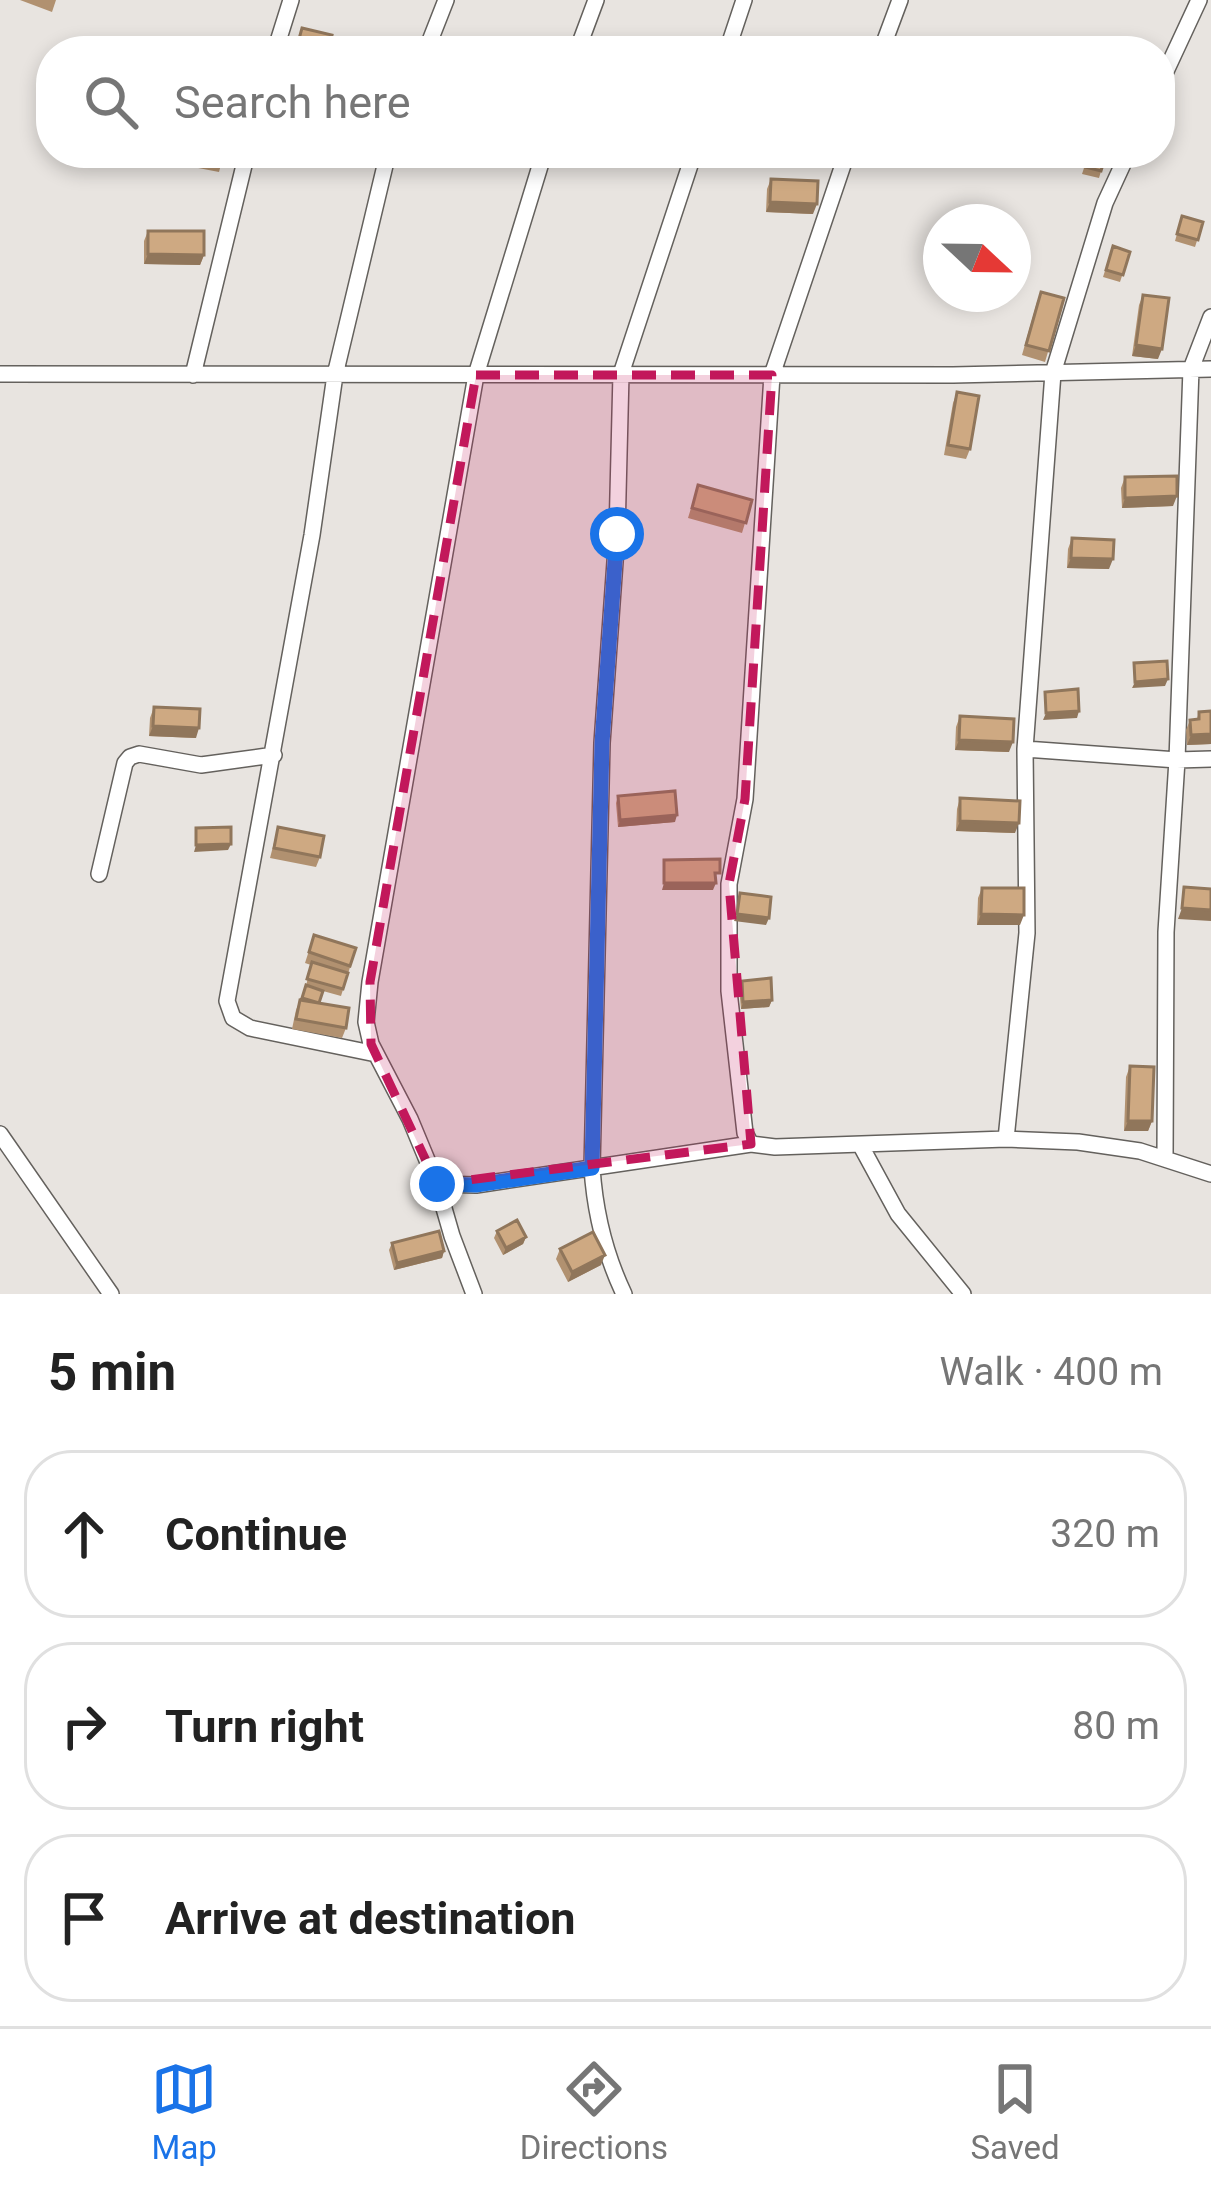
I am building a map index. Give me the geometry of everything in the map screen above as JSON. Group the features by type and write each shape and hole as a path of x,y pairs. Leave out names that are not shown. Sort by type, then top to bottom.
{"street":[{"path":"280,36 291,0"},
{"path":"432,36 446,0"},
{"path":"583,36 596,0"},
{"path":"732,36 744,0"},
{"path":"887,36 900,0"},
{"path":"1175,52 1199,0"},
{"path":"193,376 243,168"},
{"path":"376,1054 250,1028 228,1011 232,966 312,536 334,375 384,168"},
{"path":"474,1294 437,1184 371,1044 366,1022 476,375 539,168"},
{"path":"624,1294 609,1263 594,1204 592,1168 602,743 617,534 622,374 689,168"},
{"path":"751,1144 743,1123 729,991 730,884 745,799 772,374 842,168"},
{"path":"1006,1139 1027,933 1025,749 1053,373 1105,202 1121,168"},
{"path":"1165,1159 1166,932 1191,369 1211,317"},
{"path":"0,374 1211,369"},
{"path":"1025,749 1211,759"},
{"path":"99,874 130,757 139,754 201,765 274,755"},
{"path":"0,1134 111,1294"},
{"path":"437,1184 476,1185 751,1144 861,1146 1006,1139 1140,1151 1211,1174"},
{"path":"861,1146 898,1214 963,1294"}],"highlighted area":[{"path":"476,375 772,375 745,799 729,884 751,1144 437,1184 371,1044 370,982"}],"building":[{"path":"302,28 332,35 332,36 300,36"},
{"path":"771,179 818,181 817,204 770,202"},
{"path":"1182,216 1203,222 1198,240 1177,234"},
{"path":"148,231 204,231 204,255 148,254"},
{"path":"1113,246 1130,252 1123,275 1106,270"},
{"path":"1041,292 1064,298 1049,351 1026,345"},
{"path":"1143,295 1169,298 1162,349 1136,345"},
{"path":"957,392 979,396 970,449 948,445"},
{"path":"1177,476 1177,496 1125,498 1125,477"},
{"path":"698,485 752,500 746,523 692,508"},
{"path":"1072,538 1114,540 1113,559 1071,558"},
{"path":"1167,661 1168,679 1135,682 1134,663"},
{"path":"1078,689 1079,711 1046,713 1045,692"},
{"path":"154,707 200,709 199,728 153,726"},
{"path":"1211,711 1211,734 1191,735 1190,720 1199,719 1199,712"},
{"path":"960,716 1014,719 1013,742 959,740"},
{"path":"675,791 677,815 620,820 618,796"},
{"path":"960,798 1020,801 1019,823 960,821"},
{"path":"231,827 231,844 196,845 196,828"},
{"path":"278,827 324,836 320,857 274,848"},
{"path":"720,859 716,883 664,883 664,860"},
{"path":"1184,887 1211,889 1211,910 1182,908"},
{"path":"982,888 1024,888 1024,915 981,914"},
{"path":"740,893 771,897 769,918 737,914"},
{"path":"314,935 356,948 350,966 309,952"},
{"path":"312,962 348,973 343,989 307,979"},
{"path":"771,978 772,1000 743,1002 742,981"},
{"path":"306,985 323,991 319,1003 302,998"},
{"path":"300,1000 349,1008 346,1028 296,1019"},
{"path":"1130,1066 1154,1067 1152,1121 1128,1121"},
{"path":"517,1220 526,1237 506,1248 497,1231"},
{"path":"439,1231 444,1251 397,1263 392,1243"},
{"path":"593,1232 605,1255 572,1272 560,1249"}],"route":[{"path":"437,1184 476,1185 592,1168 602,743 617,534"}]}
